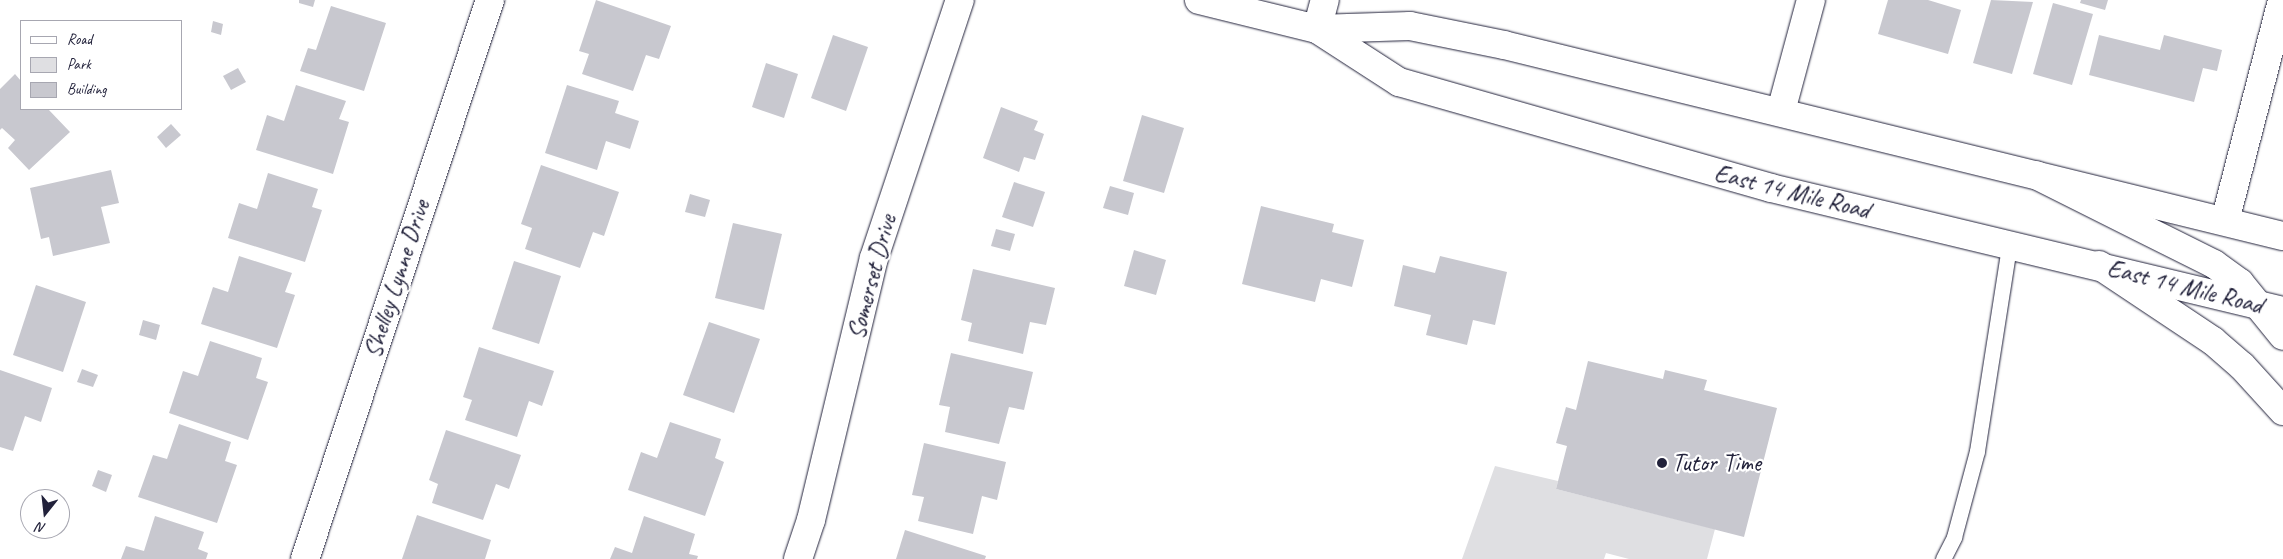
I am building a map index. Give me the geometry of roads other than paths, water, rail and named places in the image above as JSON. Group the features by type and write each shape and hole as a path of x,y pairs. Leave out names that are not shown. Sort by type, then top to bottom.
{"main road":[{"name":"Shelley Lynne Drive","path":"305,559 490,0"},
{"name":"Somerset Drive","path":"798,559 811,520 874,258 960,0"},
{"name":"East 14 Mile Road","path":"1199,0 1317,29 1410,26 1781,111 2283,236"},
{"path":"1317,29 1325,0"},
{"path":"1781,111 1811,0"},
{"path":"2225,221 2282,0"},
{"name":"East 14 Mile Road","path":"1317,29 1399,82 1771,188 2009,246 2099,265 2273,309"},
{"path":"2036,175 2214,264 2273,309 2283,336"},
{"path":"2099,265 2213,341 2248,371 2283,411"}],"lane":[{"path":"1943,559 1954,537 1977,451 2009,246"}],"place":[{"name":"Tutor Time","path":"1662,463"}]}
